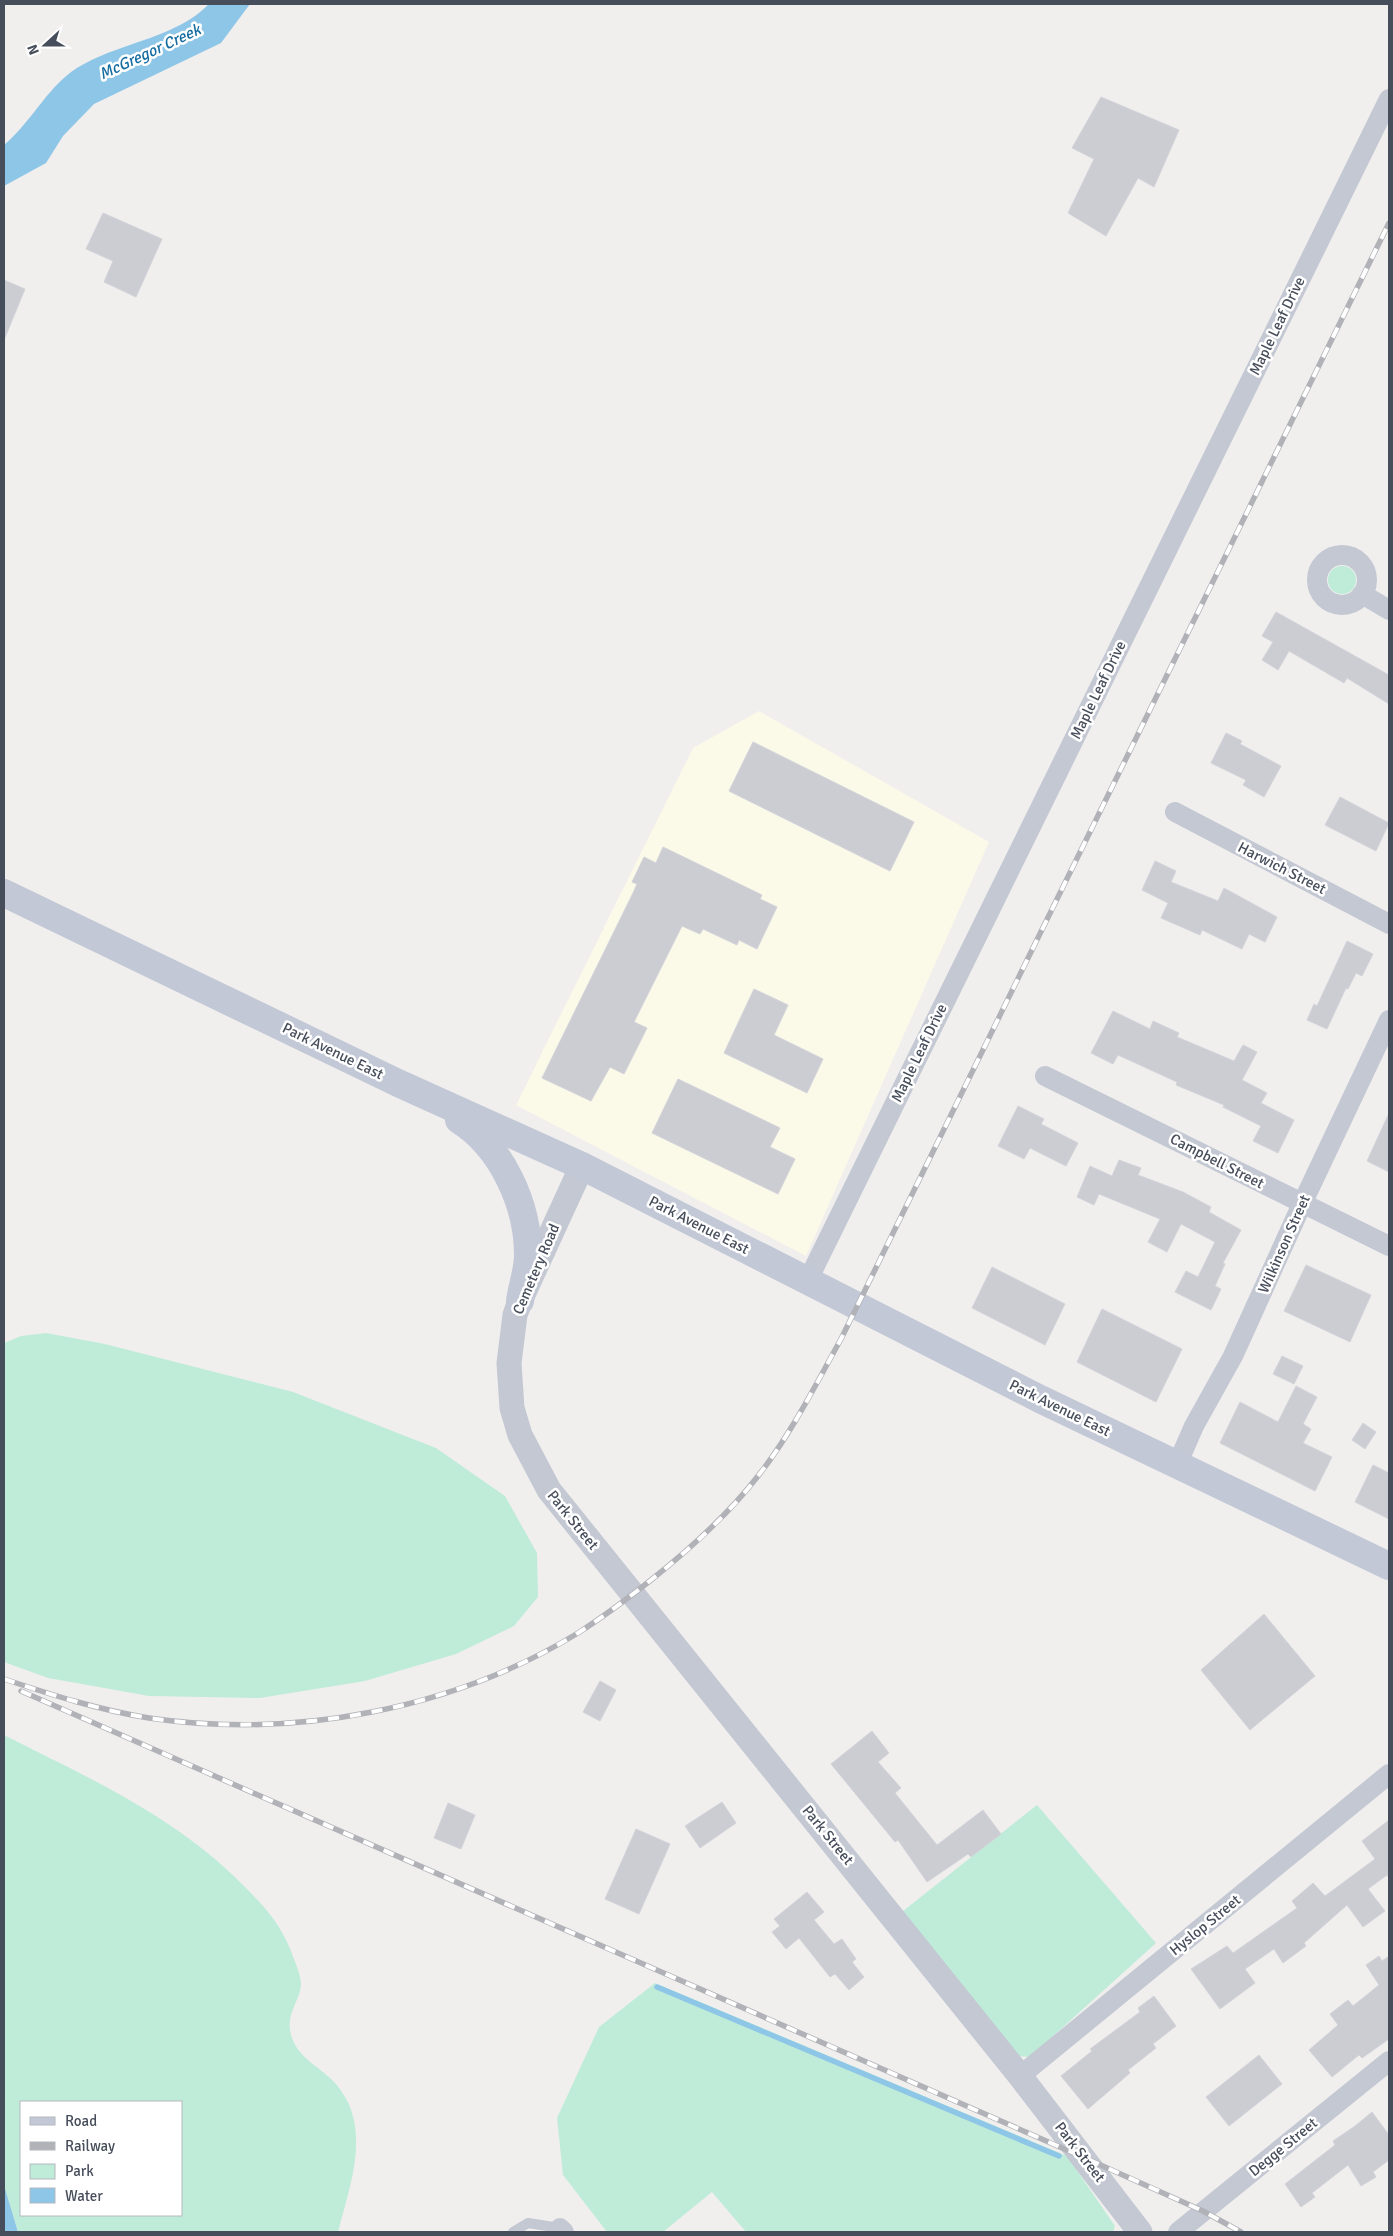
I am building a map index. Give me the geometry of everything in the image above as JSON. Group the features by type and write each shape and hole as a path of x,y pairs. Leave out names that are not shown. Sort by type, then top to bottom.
{"main road":[{"name":"Park Avenue East","path":"4,893 398,1083 582,1166 1177,1466 1389,1566"},
{"path":"398,1083 474,1130 492,1150 505,1171 524,1222 526,1236 528,1257 520,1301"}],"street":[{"name":"Maple Leaf Drive","path":"808,1280 1389,99"},
{"path":"1362,594 1389,610"},
{"name":"Harwich Street","path":"1175,812 1389,924"},
{"name":"Wilkinson Street","path":"1177,1466 1194,1426 1234,1356 1302,1204 1389,1020"},
{"name":"Campbell Street","path":"1045,1076 1389,1246"},
{"name":"Cemetery Road","path":"520,1435 512,1408 509,1363 515,1315 582,1166"},
{"name":"Park Street","path":"520,1435 548,1490 1020,2076 1140,2232"},
{"name":"Hyslop Street","path":"1020,2076 1389,1774"},
{"name":"Degge Street","path":"1178,2232 1389,2061"}],"lane":[{"path":"513,2232 528,2224 562,2230"}],"shaded area":[{"path":"759,711 989,842 806,1256 516,1105 693,748"}],"green space":[{"path":"1342,566 1352,570 1356,580 1352,590 1342,594 1332,590 1328,580 1332,570"},
{"path":"46,1333 105,1344 293,1392 436,1448 505,1496 537,1553 538,1597 514,1626 456,1654 365,1681 260,1698 149,1696 48,1678 4,1662 4,1343 21,1336"},
{"path":"4,1735 130,1800 189,1838 217,1861 265,1908 277,1923 287,1941 300,1976 299,1996 290,2020 291,2035 294,2043 304,2057 336,2084 347,2101 354,2119 356,2137 352,2176 338,2232 18,2232 4,2185"},
{"path":"1037,1805 1156,1943 1030,2057 1016,2056 898,1915"},
{"path":"655,1983 1067,2156 1115,2226 1113,2232 746,2232 712,2192 663,2232 607,2232 563,2175 557,2118 599,2027"}],"water":[{"name":"McGregor Creek","path":"209,4 250,4 221,43 94,104 63,136 46,163 4,186 4,145 15,135 61,81 84,64 100,56 166,32 182,24"},
{"path":"4,2185 18,2232 4,2232"}],"building":[{"path":"1101,97 1179,130 1154,187 1138,178 1106,236 1068,213 1094,159 1072,148"},
{"path":"103,213 162,239 136,297 104,282 113,261 86,249"},
{"path":"4,280 25,289 4,340"},
{"path":"1276,612 1389,675 1389,704 1347,678 1344,683 1289,651 1278,670 1262,660 1273,642 1262,636"},
{"path":"1226,733 1242,741 1240,744 1281,766 1264,797 1243,785 1246,780 1211,763"},
{"path":"753,742 914,822 890,871 729,791"},
{"path":"1340,797 1389,823 1376,851 1325,825"},
{"path":"663,847 762,895 760,899 777,907 757,949 739,940 737,945 703,929 700,934 682,926 634,1022 647,1028 624,1074 610,1067 591,1101 542,1078 633,893 637,884 632,882 644,857 656,863"},
{"path":"1155,861 1176,871 1171,882 1218,901 1224,888 1277,917 1265,942 1249,934 1242,949 1202,930 1200,935 1161,918 1168,903 1142,890"},
{"path":"1347,941 1373,954 1362,976 1356,973 1348,989 1346,988 1327,1029 1307,1020 1314,1004 1317,1006"},
{"path":"754,989 788,1005 774,1035 823,1059 807,1093 724,1053"},
{"path":"1113,1011 1150,1029 1153,1021 1179,1033 1177,1037 1234,1061 1243,1045 1257,1052 1242,1080 1267,1093 1261,1103 1294,1120 1278,1153 1253,1141 1261,1126 1223,1107 1224,1105 1176,1085 1177,1082 1118,1055 1113,1064 1091,1053"},
{"path":"678,1079 780,1128 770,1147 795,1159 778,1194 652,1133"},
{"path":"1018,1106 1044,1119 1041,1124 1078,1143 1066,1166 1030,1148 1024,1159 998,1146"},
{"path":"1389,1113 1389,1172 1367,1161"},
{"path":"1119,1160 1141,1168 1138,1175 1183,1192 1211,1207 1209,1212 1241,1230 1223,1263 1225,1264 1215,1286 1221,1289 1211,1310 1175,1292 1186,1271 1198,1277 1215,1242 1181,1224 1167,1252 1148,1242 1160,1219 1099,1194 1094,1205 1077,1197 1090,1166 1112,1176"},
{"path":"1306,1265 1371,1295 1350,1342 1284,1311"},
{"path":"992,1267 1065,1304 1045,1345 972,1308"},
{"path":"1102,1309 1182,1349 1156,1402 1077,1362"},
{"path":"1282,1356 1303,1366 1294,1384 1273,1374"},
{"path":"1296,1386 1317,1397 1303,1424 1311,1429 1303,1443 1332,1457 1315,1491 1220,1443 1240,1402 1278,1422"},
{"path":"1363,1423 1376,1432 1365,1449 1352,1440"},
{"path":"1373,1465 1389,1473 1389,1519 1355,1502"},
{"path":"1264,1614 1315,1676 1250,1730 1201,1670"},
{"path":"600,1681 616,1690 600,1721 583,1712"},
{"path":"872,1731 889,1753 878,1762 901,1788 895,1793 937,1845 983,1810 1001,1834 971,1857 968,1854 927,1882 898,1840 895,1842 831,1764"},
{"path":"722,1802 736,1823 700,1848 685,1826"},
{"path":"448,1803 475,1815 461,1849 434,1838"},
{"path":"1389,1820 1389,1878 1387,1875 1368,1889 1385,1911 1363,1927 1347,1905 1304,1943 1306,1946 1283,1963 1274,1949 1245,1969 1255,1983 1220,2009 1191,1969 1227,1946 1233,1953 1297,1908 1292,1901 1313,1883 1325,1896 1375,1859 1362,1841"},
{"path":"636,1829 670,1844 639,1914 605,1899"},
{"path":"807,1892 824,1912 814,1920 834,1944 842,1939 856,1959 852,1962 864,1977 849,1990 835,1974 830,1977 799,1938 786,1949 772,1932 780,1926 774,1919"},
{"path":"1379,1956 1382,1961 1389,1956 1389,2039 1362,2058 1359,2055 1332,2077 1309,2050 1338,2025 1330,2014 1348,2000 1353,2006 1379,1985 1366,1965"},
{"path":"1154,1996 1176,2026 1153,2044 1156,2048 1128,2070 1130,2073 1088,2109 1061,2076 1092,2051 1090,2049 1140,2012 1138,2008"},
{"path":"1259,2055 1282,2084 1229,2126 1206,2097"},
{"path":"1372,2112 1389,2135 1389,2160 1373,2172 1376,2177 1361,2186 1348,2165 1312,2193 1315,2197 1301,2207 1285,2184 1335,2145 1333,2141"}],"waterway":[{"path":"657,1987 1059,2156"}],"railway":[{"path":"4,1679 112,1711 149,1718 204,1724 315,1721 371,1712 425,1699 478,1682 529,1660 578,1633 615,1608 651,1580 694,1544 721,1518 746,1491 770,1460 802,1409 841,1339 1389,223"},
{"path":"21,1691 1085,2158 1203,2211 1241,2232"}]}
